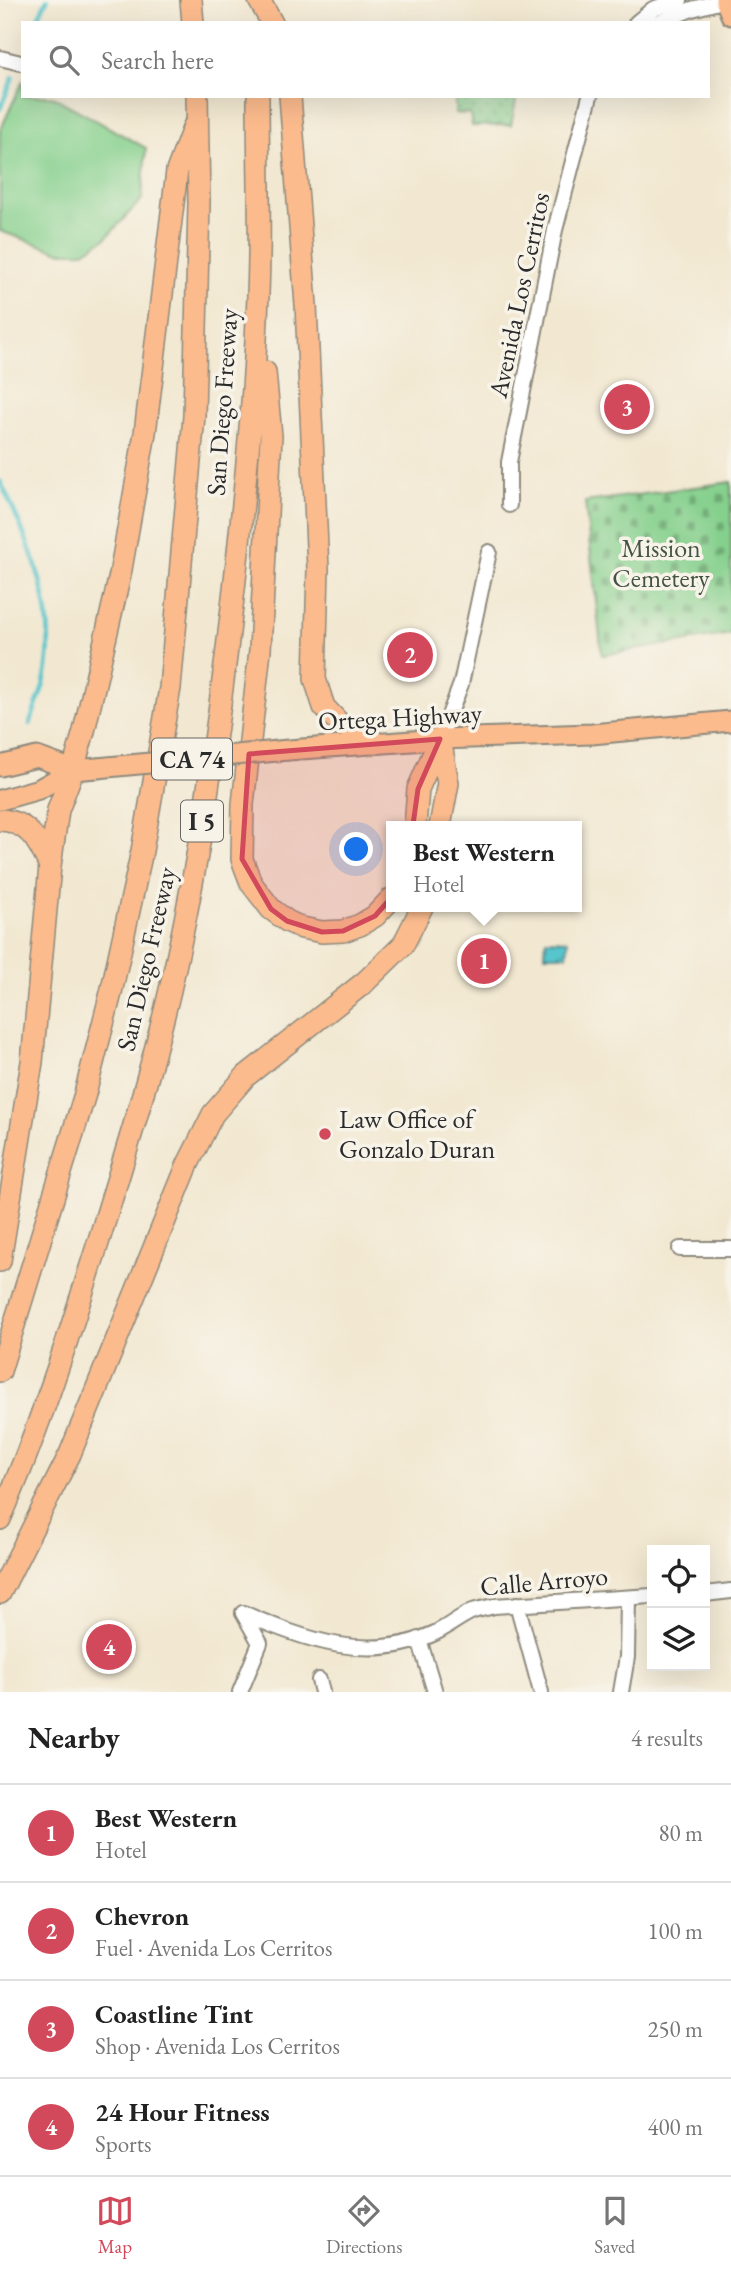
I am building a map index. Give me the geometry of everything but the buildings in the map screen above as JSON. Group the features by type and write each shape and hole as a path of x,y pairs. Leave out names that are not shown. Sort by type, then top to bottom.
{"highway":[{"path":"191,0 193,21"},
{"path":"257,21 258,0"},
{"path":"258,0 271,21"},
{"name":"San Diego Freeway","path":"0,1519 15,1486 79,1304 137,1118 172,978 196,866 223,688 244,502 255,372 258,98"},
{"path":"290,98 306,305 317,555 315,679 324,707 341,724 377,743"},
{"path":"0,1261 32,1062 50,866 58,810 73,770 120,575 139,473 177,171 198,105"},
{"name":"San Diego Freeway","path":"0,1371 85,1094 111,993 142,851 170,688 192,448 198,271 198,105"},
{"path":"257,302 271,436 260,650 243,804 242,859 251,883 271,909 302,928 322,932 343,931 375,916 386,904"},
{"path":"415,821 418,789 440,739"},
{"path":"440,739 448,783 441,821"},
{"path":"0,820 12,822 30,832 50,866"},
{"path":"0,1593 70,1454 188,1164 213,1114 246,1076 365,982 403,945 420,912"}],"main road":[{"path":"725,0 731,15"},
{"name":"Ortega Highway","path":"0,800 39,789 73,770 377,743 592,734 731,721"},
{"name":"Ortega Highway","path":"0,766 37,757 73,770"}],"street":[{"path":"638,21 653,9 680,0"},
{"path":"662,21 725,0"},
{"path":"0,58 21,63"},
{"name":"Avenida Los Cerritos","path":"509,505 509,462 539,310 555,230 589,98"},
{"path":"440,739 461,684 489,552"},
{"path":"680,1249 731,1249"},
{"path":"710,1593 731,1591"},
{"name":"Calle Arroyo","path":"240,1692 260,1643 243,1613 289,1631 343,1646 376,1650 436,1633 472,1611 494,1606 647,1597"},
{"path":"621,1692 627,1657 628,1598"},
{"path":"517,1604 541,1692"},
{"path":"419,1639 435,1692"}],"highlighted area":[{"path":"440,739 418,789 407,868 398,890 375,916 343,931 322,932 287,921 271,909 242,859 249,754"}],"green space":[{"path":"21,84 21,98 56,98 146,148 142,199 106,238 84,252 60,252 0,231 0,131"},
{"path":"455,98 517,98 511,125 472,126 470,114 455,113"},
{"name":"Mission Cemetery","path":"731,482 731,634 602,655 585,502"}],"water":[{"path":"546,939 568,940 567,955 545,955"}],"waterway":[{"path":"36,21 47,0"},
{"path":"0,109 13,77"},
{"path":"0,481 32,554 40,579 49,630 44,683 30,724"}],"place":[{"name":"Coastline Tint","path":"627,407"},
{"name":"Chevron","path":"410,655"},
{"name":"Best Western","path":"484,961"},
{"name":"Law Office of Gonzalo Duran","path":"325,1134"},
{"name":"24 Hour Fitness","path":"109,1647"}]}
